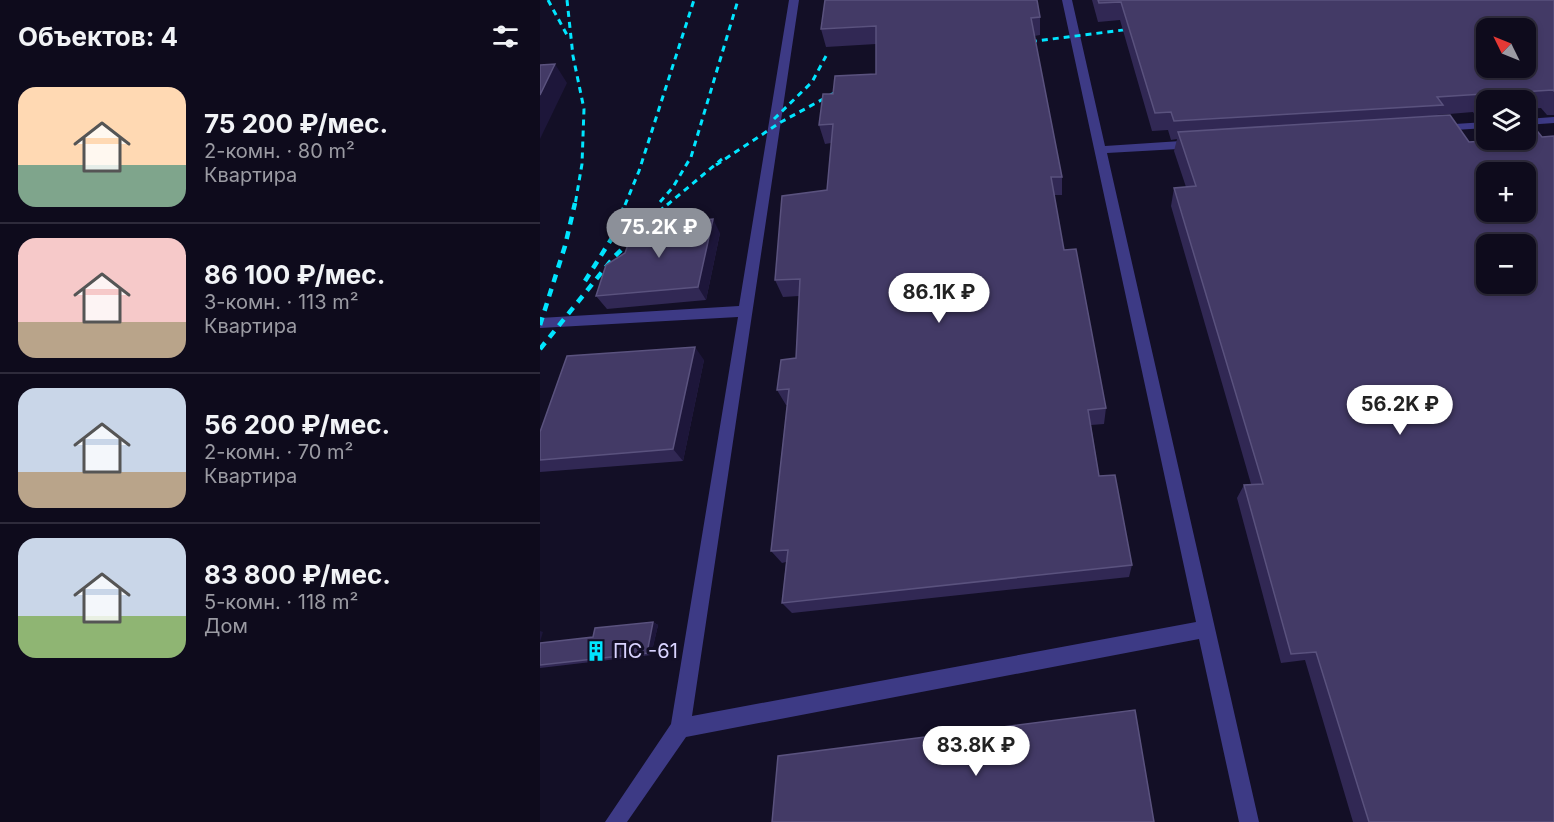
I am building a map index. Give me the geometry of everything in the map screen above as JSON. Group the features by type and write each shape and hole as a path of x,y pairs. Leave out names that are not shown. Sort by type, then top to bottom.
{"lane":[{"path":"615,822 680,728 794,0"},
{"path":"1067,0 1249,822"},
{"path":"1536,121 1554,120"},
{"path":"1428,129 1476,126"},
{"path":"1101,150 1206,143"},
{"path":"540,323 746,311"},
{"path":"680,728 1206,629"}],"building":[{"path":"825,0 1037,0 1040,17 1031,18 1062,177 1051,177 1064,250 1076,249 1106,408 1088,410 1099,476 1115,475 1132,565 782,603 788,550 771,551 789,389 777,390 781,360 796,358 800,279 775,280 782,196 827,190 833,124 819,125 823,94 833,94 835,76 876,74 876,26 821,29"},
{"path":"1098,0 1554,0 1554,91 1476,90 1476,94 1437,97 1443,105 1174,121 1171,112 1155,113 1121,2 1099,3"},
{"path":"555,64 540,95 540,65"},
{"path":"1450,115 1469,142 1476,142 1476,150 1536,150 1536,130 1542,137 1554,136 1554,822 1369,822 1316,652 1291,654 1244,485 1263,484 1174,188 1196,186 1178,132"},
{"path":"713,219 698,287 596,296 606,265 625,253 635,225"},
{"path":"695,347 673,449 540,460 540,432 567,356"},
{"name":"ПС -61","path":"653,622 647,653 540,665 540,643 593,637 595,628"},
{"path":"1135,710 1154,822 772,822 778,756"}],"railway":[{"path":"548,0 567,35"},
{"path":"567,0 573,56 584,109 582,164 575,205"},
{"path":"625,205 639,171 694,0"},
{"path":"660,202 673,187 691,157 738,0"},
{"path":"1020,43 1139,28"},
{"path":"774,119 812,82 826,56"},
{"path":"716,165 781,122 849,85"},
{"path":"667,205 722,159"},
{"path":"540,325 565,246 575,203"},
{"path":"585,281 612,238 626,203"},
{"path":"540,349 614,257 669,203"}],"place":[{"name":"ПС -61","path":"596,651"}]}
